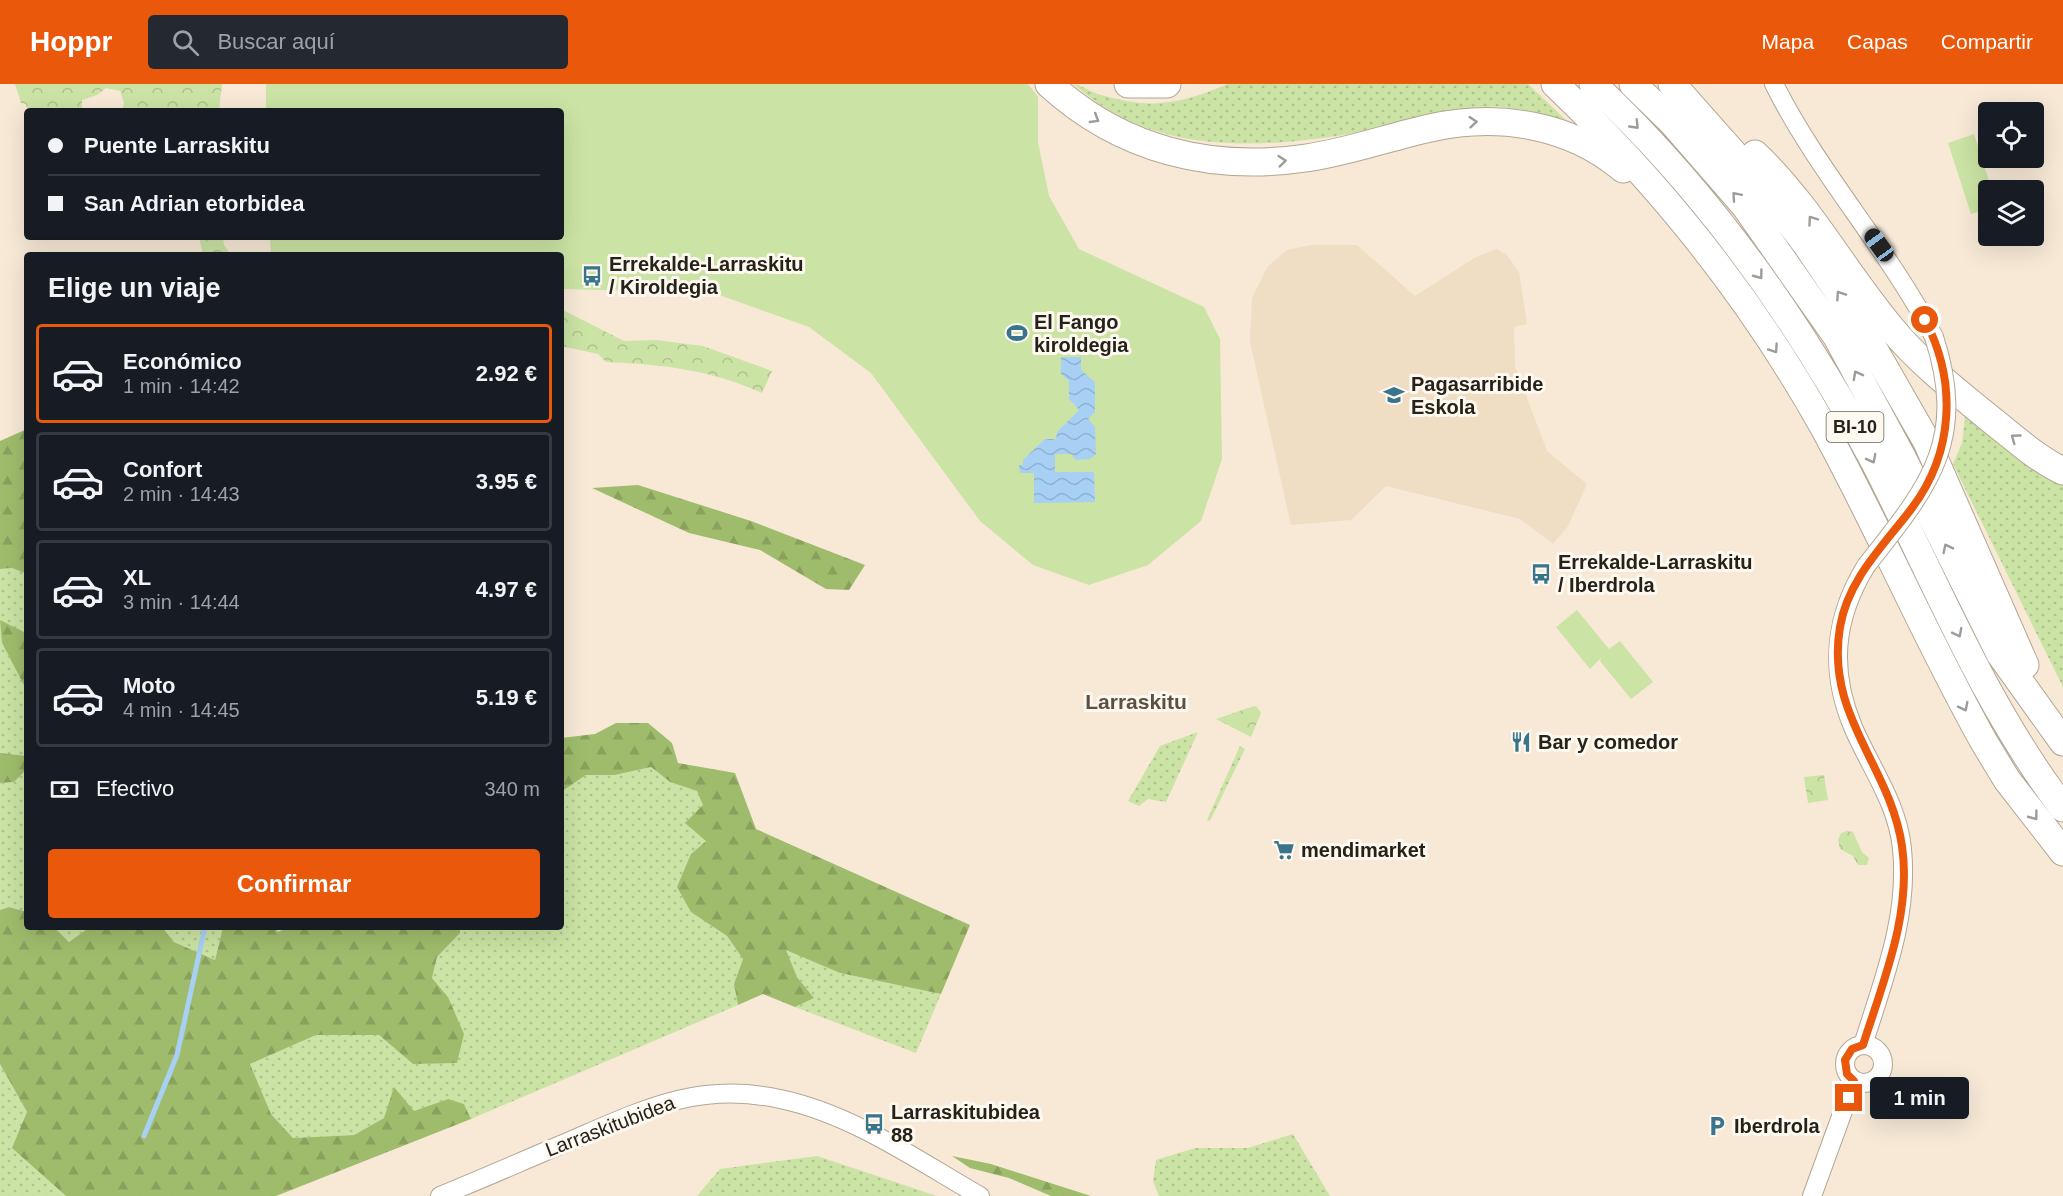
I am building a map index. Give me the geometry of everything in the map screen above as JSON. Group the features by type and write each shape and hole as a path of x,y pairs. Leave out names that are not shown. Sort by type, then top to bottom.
{"highway":[{"path":"1049,84 1081,110 1142,144 1210,161 1270,162 1307,158 1452,124 1508,121 1534,126 1562,134 1612,159 1700,245 1707,248"},
{"path":"1128,84 1167,84"},
{"path":"1555,84 1641,170 1707,248 1821,424 1984,742 2007,780 2063,852"},
{"name":"BI-10","path":"1593,84 1661,153 1717,218 1782,304 1825,371 1870,454 1995,705 2032,768 2063,808"},
{"name":"BI-10","path":"1633,84 1671,121 1745,206 1837,336 1903,459 2000,654 2063,741"},
{"path":"1672,84 1758,181 1856,318 1927,442 2007,627 2063,741"},
{"path":"1682,84 1774,172 1806,210 1868,298 1914,354 2002,428 2063,471"}],"street":[{"path":"1774,84 1794,123 1893,267 1934,337 1943,364 1947,394 1947,421 1942,449 1931,476 1914,506 1853,586 1840,623 1836,652 1840,684 1852,726 1882,784 1897,822 1902,847 1905,886 1894,944 1863,1045"},
{"path":"1863,1045 1870,1046 1880,1054 1882,1070 1872,1082 1854,1081 1847,1074 1845,1060 1852,1049 1863,1045"},
{"path":"1812,1196 1854,1081"},
{"name":"Larraskitubidea","path":"440,1196 661,1103 724,1093 752,1094 782,1099 833,1116 877,1137 980,1196"}],"shaded area":[{"name":"Pagasarribide Eskola","path":"1311,245 1357,245 1415,296 1476,257 1496,249 1506,254 1519,272 1527,324 1514,327 1515,366 1547,451 1587,484 1568,526 1553,544 1520,519 1386,486 1351,520 1291,525 1250,342 1252,298 1268,266 1287,250"}],"green space":[{"path":"15,84 222,84 219,108 123,108 124,103 120,91 106,88 97,95 82,100 82,108 27,108 26,104 21,103"},
{"name":"El Fango kiroldegia","path":"266,84 1028,84 1038,97 1038,142 1049,196 1079,249 1204,307 1220,339 1222,459 1201,521 1148,565 1089,585 1033,565 980,521 871,373 809,327 714,293 564,289 564,252 271,252 270,240 564,240 564,108 266,108"},
{"path":"1074,84 1101,95 1138,103 1153,103 1182,100 1228,84 1528,84 1567,121 1534,112 1489,106 1468,108 1398,125 1315,139 1272,143 1229,143 1187,139 1147,128 1109,110"},
{"path":"1974,134 1978,146 1978,168 1985,168 1989,180 1978,180 1978,212 1971,214 1948,143"},
{"path":"200,240 223,240 229,252 202,252"},
{"path":"564,311 624,341 656,340 703,346 772,371 762,393 724,379 686,370 646,364 606,362 598,354 564,347"},
{"path":"1966,407 2063,478 2063,687 1953,464 1962,443"},
{"path":"24,430 24,573 12,568 0,569 0,441"},
{"path":"638,485 751,521 865,565 849,590 826,589 760,550 689,533 592,488"},
{"path":"12,568 24,573 24,633 1,621 2,643 24,685 24,756 0,753 0,569"},
{"path":"1577,610 1609,649 1620,641 1653,682 1631,699 1600,661 1602,657 1590,669 1556,627"},
{"path":"0,620 24,632 24,685 2,643"},
{"path":"1254,706 1261,713 1251,737 1216,719"},
{"path":"616,723 648,723 672,743 678,763 735,773 756,829 970,925 941,994 840,973 786,950 797,977 814,998 795,1007 763,994 738,1005 734,984 743,959 727,936 691,912 677,887 691,854 706,841 685,823 703,805 697,791 670,782 651,767 615,775 586,775 564,790 564,738 595,734"},
{"path":"1198,732 1166,802 1148,799 1139,806 1128,801 1160,746"},
{"path":"1240,746 1245,749 1210,821 1207,820"},
{"path":"0,753 24,756 24,772 14,782 0,783"},
{"path":"651,767 670,782 697,791 704,805 706,841 691,854 691,911 727,936 743,959 734,984 738,1005 471,1119 464,1104 448,1099 414,1111 384,1118 354,1135 293,1138 271,1114 250,1064 316,1035 379,1035 413,1064 448,997 432,978 437,957 460,933 460,930 564,930 564,790 586,775 615,775"},
{"path":"24,772 24,911 9,907 0,910 0,783 14,782"},
{"path":"1824,775 1828,800 1808,803 1804,777"},
{"path":"1853,832 1862,852 1869,858 1867,865 1858,865 1853,856 1840,849 1838,840 1841,833"},
{"path":"9,907 24,911 24,930 57,930 69,942 86,930 164,930 174,942 215,960 222,930 278,930 276,932 283,930 460,930 460,933 437,957 432,978 448,997 464,1034 457,1063 413,1064 379,1035 316,1035 250,1064 271,1114 293,1138 354,1135 384,1118 394,1087 414,1111 448,1099 464,1104 471,1119 276,1196 66,1196 12,1148 27,1112 0,1064 0,910"},
{"path":"57,930 86,930 69,942"},
{"path":"164,930 222,930 215,960 174,942"},
{"path":"785,949 840,973 941,994 916,1053 795,1007 814,998 797,977"},
{"path":"0,1064 27,1112 36,1169 66,1196 0,1196"},
{"path":"1293,1134 1330,1196 1159,1196 1153,1181 1156,1160 1195,1148 1248,1148"},
{"path":"817,1156 937,1196 697,1196 720,1169"},
{"path":"952,1156 991,1164 1091,1196 1051,1196 1009,1178 970,1168"}],"water":[{"path":"1061,357 1081,357 1081,370 1095,382 1095,412 1088,419 1095,427 1096,454 1090,459 1076,460 1071,454 1055,454 1055,472 1094,472 1095,502 1034,503 1034,473 1020,473 1019,465 1023,465 1023,460 1045,439 1056,439 1057,432 1079,410 1069,399 1069,381 1061,374"}],"waterway":[{"path":"144,1136 177,1055 204,930"}],"place":[{"name":"Errekalde-Larraskitu / Kiroldegia","path":"592,276"},
{"name":"El Fango kiroldegia","path":"1017,333"},
{"name":"Pagasarribide Eskola","path":"1394,395"},
{"name":"Errekalde-Larraskitu / Iberdrola","path":"1541,574"},
{"name":"Bar y comedor","path":"1521,742"},
{"name":"mendimarket","path":"1284,850"},
{"name":"Larraskitubidea 88","path":"874,1124"},
{"name":"Iberdrola","path":"1717,1126"}],"district":[{"name":"Larraskitu","path":"1136,701"}],"route":[{"path":"1849,1098 1854,1081 1847,1074 1845,1060 1848,1052 1863,1045 1894,944 1905,886 1902,847 1897,822 1882,784 1852,726 1840,684 1836,652 1840,623 1853,586 1914,506 1931,476 1942,449 1947,421 1947,394 1943,364 1934,337 1925,320"}]}
